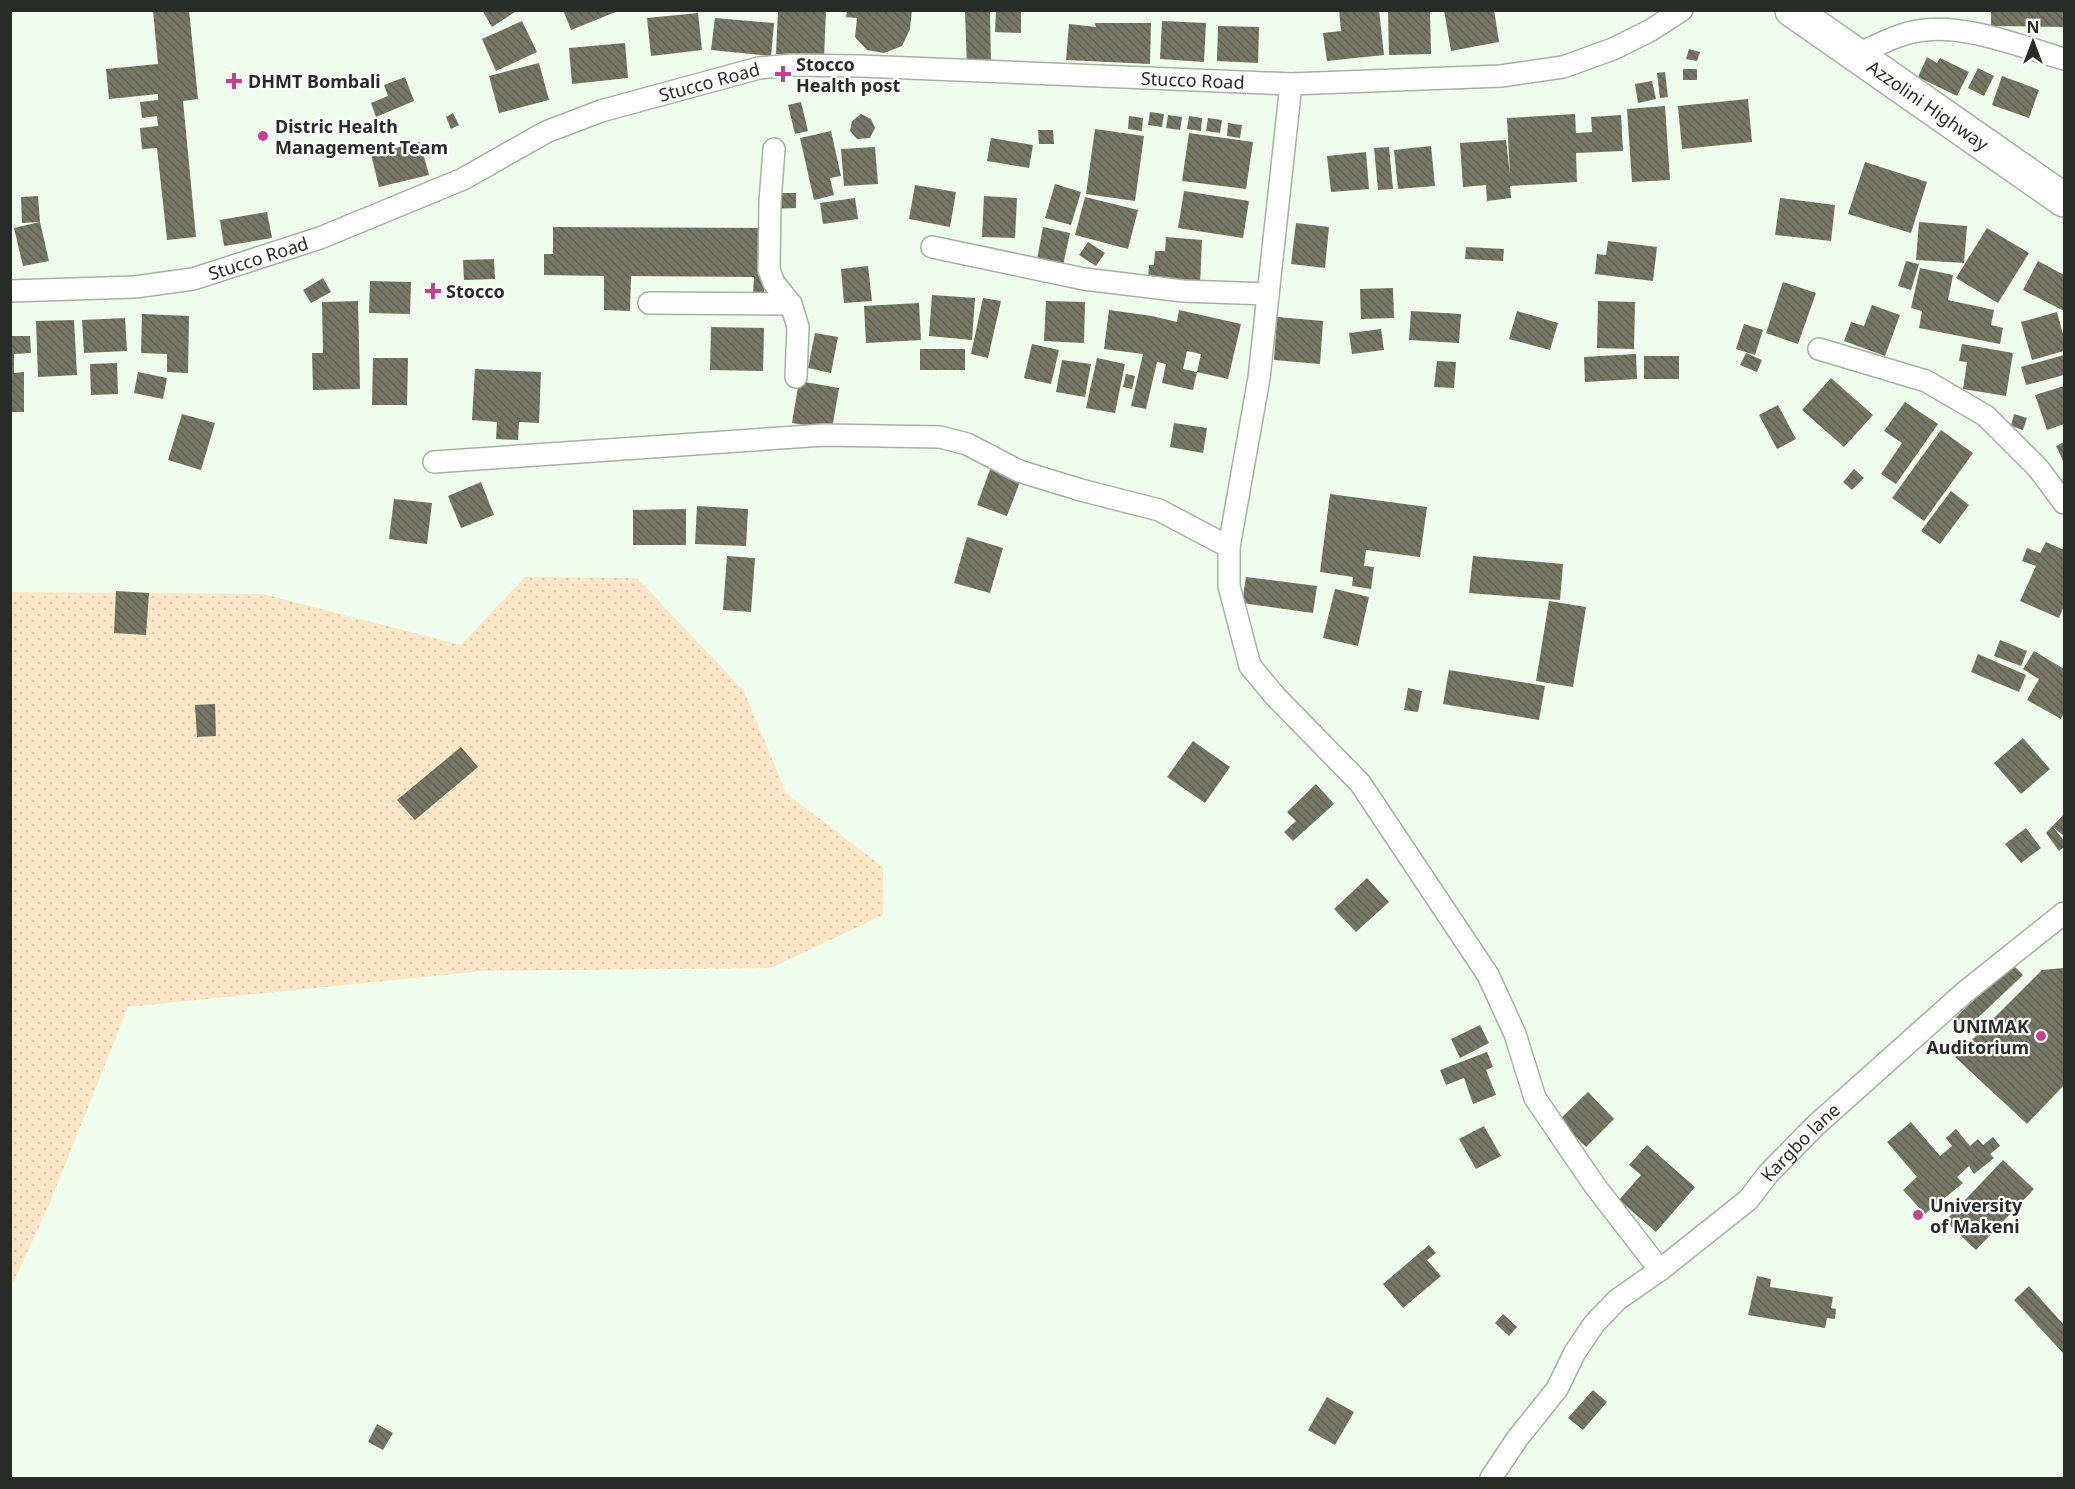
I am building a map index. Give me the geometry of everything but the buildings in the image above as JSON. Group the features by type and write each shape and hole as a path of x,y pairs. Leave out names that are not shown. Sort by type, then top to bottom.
{"main road":[{"name":"Azzolini Highway","path":"1813,16 1856,55 2064,200"}],"street":[{"name":"Stucco Road","path":"10,291 135,288 193,279 331,234 462,179 546,132 601,111 759,68 791,65 860,66 1292,84 1502,76 1563,67 1613,49 1651,30 1682,10"},
{"path":"1856,55 1897,36 1925,30 1959,29 2064,58"},
{"path":"1292,84 1259,378 1229,547 1229,586 1250,666 1275,696 1360,783 1488,975 1515,1034 1535,1098 1595,1186 1660,1270"},
{"path":"774,149 770,202 769,270 774,283 791,304 798,327 796,377"},
{"path":"932,247 1084,279 1183,291 1268,294"},
{"path":"650,303 791,304"},
{"path":"1819,349 1926,381 1986,416 2037,468 2064,503"},
{"path":"434,462 824,435 940,437 967,444 1019,471 1159,510 1229,547"},
{"name":"Kargbo lane","path":"1491,1479 1517,1439 1557,1389 1575,1352 1594,1324 1617,1300 1660,1270 1748,1200 1768,1174 1815,1126 1956,1000 2064,913"}],"shaded area":[{"path":"525,577 637,578 744,691 786,793 883,867 883,915 771,968 483,971 128,1007 49,1205 11,1287 11,592 263,594 461,645"}],"place":[{"name":"Stocco Health post","path":"783,74"},
{"name":"DHMT Bombali","path":"234,81"},
{"name":"Distric Health Management Team","path":"263,136"},
{"name":"Stocco","path":"433,291"},
{"name":"UNIMAK Auditorium","path":"2041,1036"},
{"name":"University of Makeni","path":"1918,1215"}]}
